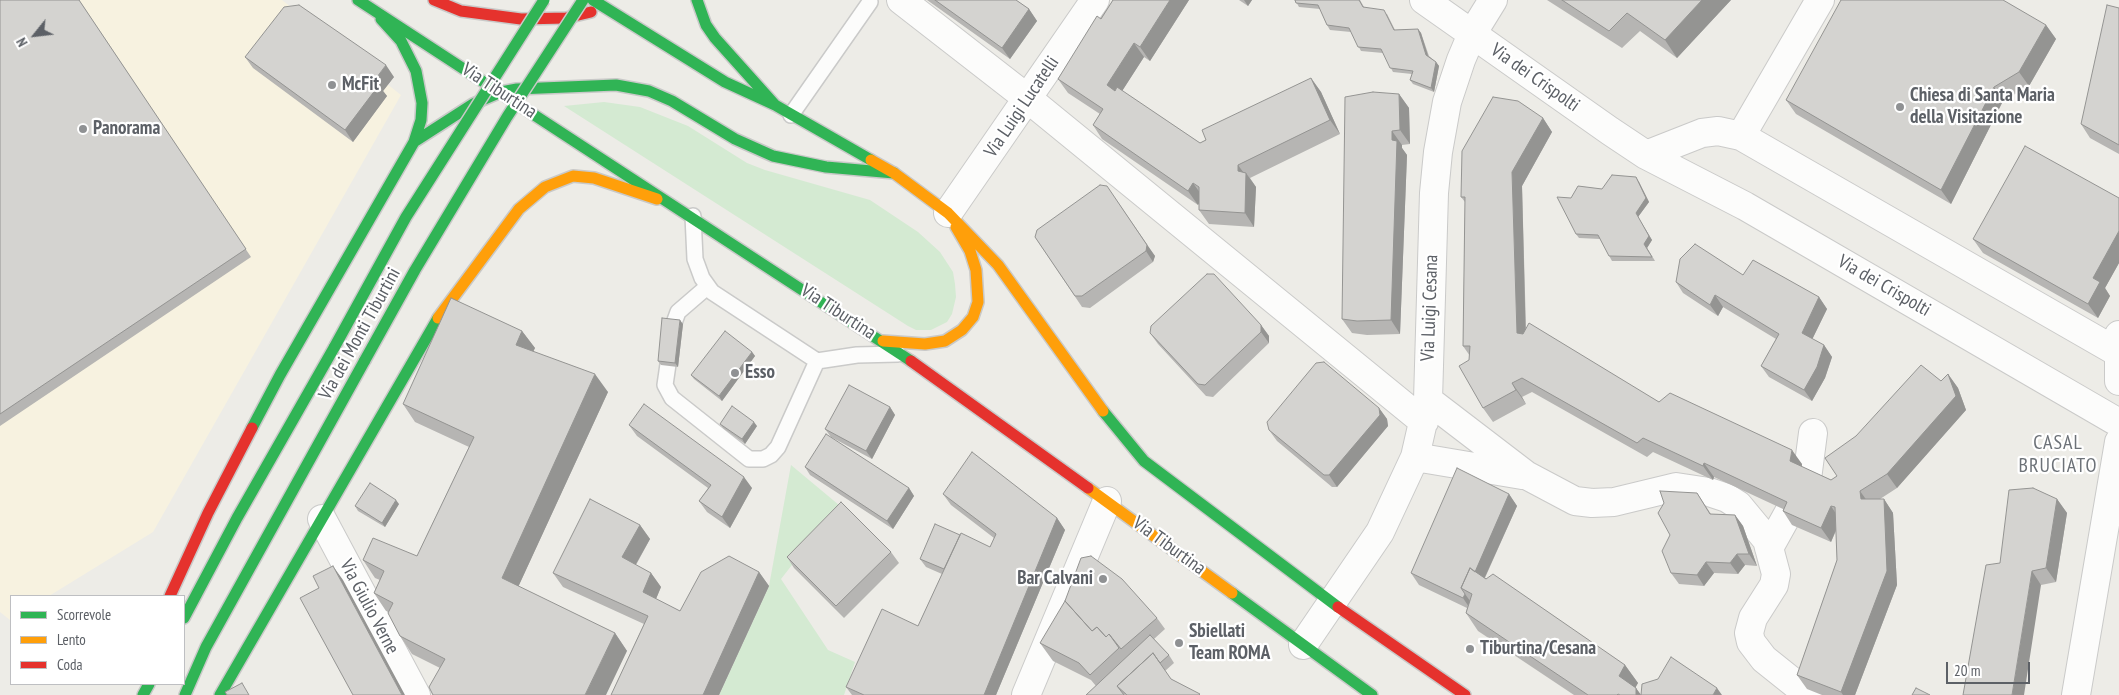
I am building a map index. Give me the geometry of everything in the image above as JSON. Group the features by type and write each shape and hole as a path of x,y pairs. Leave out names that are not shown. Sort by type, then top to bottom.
{"main road":[{"path":"434,0 461,11 521,20 566,18 604,7 615,0"},
{"name":"Via dei Monti Tiburtini","path":"185,616 237,518 406,217 544,0"},
{"name":"Via dei Monti Tiburtini","path":"185,695 206,647 415,270 507,117 583,0"},
{"path":"593,0 725,82 776,105 894,173 948,213 998,265 1126,443 1144,461 1333,603 1465,695"},
{"path":"697,0 706,25 715,38 776,105"},
{"path":"170,595 213,504 280,375 414,142 421,120 422,103 410,56 390,28 359,1"},
{"name":"Via Tiburtina","path":"359,1 883,341 1108,501 1372,695"},
{"path":"414,142 474,104 501,92 517,89 616,85 649,91 672,101 755,149 773,156 826,167 894,173"},
{"path":"220,695 434,324 495,239 531,198 545,187 562,179 584,176 677,206"},
{"path":"883,341 925,344 945,341 962,330 974,317 978,302 976,270 970,251 948,213"}],"street":[{"path":"900,0 1426,411 1526,475 1566,497 1592,503 1614,502 1676,487 1708,492 1727,498 1738,505 1757,526 1776,565 1774,585 1753,618 1749,633 1751,642 1764,659 1809,695"},
{"name":"Via Luigi Lucatelli","path":"948,213 1095,0"},
{"name":"Via dei Crispolti","path":"1424,0 1610,131 1646,154 1746,206 2119,423"},
{"name":"Via Luigi Cesana","path":"1333,603 1380,532 1414,457 1426,411 1433,221 1438,152 1447,102 1461,60 1472,34 1493,0"},
{"path":"1741,136 1820,0"},
{"path":"1646,154 1702,133 1718,132 1741,136 2118,347 2119,381"},
{"path":"1807,479 1813,434"},
{"path":"2076,695 2119,442"},
{"path":"1414,457 1526,475"},
{"path":"1026,695 1108,501"},
{"path":"1769,548 1789,512"},
{"name":"Via Giulio Verne","path":"322,519 416,695"},
{"path":"1303,646 1333,603"}],"lane":[{"path":"791,115 870,2"},
{"path":"693,216 695,259 707,287 817,362 857,355 901,354"},
{"path":"707,287 678,312 674,323 665,385 672,398 749,459 763,459 771,455 778,447 817,362"}],"shaded area":[{"path":"0,0 282,0 401,95 153,532 51,595 10,595 10,620 0,612"}],"green space":[{"path":"604,102 640,107 688,126 747,163 765,170 870,200 918,232 940,252 953,272 956,297 952,314 947,322 931,330 916,330 908,326 564,106"},
{"path":"791,465 839,505 781,579 828,650 855,662 844,695 719,695 769,586"}],"building":[{"name":"Panorama","path":"0,0 79,0 246,249 0,414"},
{"path":"935,0 1016,0 1029,9 1002,48"},
{"path":"1113,0 1170,0 1140,47 1134,43 1107,85 1115,91 1117,87 1200,143 1206,140 1202,130 1311,78 1330,120 1238,165 1238,171 1246,173 1245,213 1199,210 1199,187 1193,183 1188,191 1093,125 1103,109 1058,79 1097,16 1101,19"},
{"path":"1295,0 1359,0 1363,7 1384,10 1394,30 1418,29 1426,55 1436,62 1431,88 1410,80 1413,71 1390,68 1381,49 1358,47 1349,28 1327,25 1318,5 1296,3"},
{"path":"1562,0 1702,0 1665,40 1627,13 1609,31"},
{"name":"Chiesa di Santa Maria della Visitazione","path":"1841,0 2003,0 2046,25 2019,72 1994,87 1941,190 1786,100"},
{"name":"McFit","path":"299,5 386,65 374,81 379,85 345,130 245,57 284,7"},
{"path":"2107,5 2119,8 2119,145 2081,124"},
{"path":"1373,92 1399,94 1400,130 1392,131 1392,140 1397,141 1391,320 1357,321 1342,319 1345,97"},
{"path":"1493,97 1518,101 1543,118 1512,172 1517,333 1523,334 1529,323 1659,402 1670,393 1792,450 1790,461 1831,480 1837,476 1825,458 1856,436 1921,365 1941,381 1948,374 1956,396 1887,474 1860,491 1861,499 1884,499 1887,571 1841,692 1797,675 1837,560 1835,507 1831,506 1821,528 1783,511 1787,502 1704,463 1703,466 1643,438 1637,443 1522,378 1512,383 1516,390 1483,408 1459,366 1469,360 1470,346 1463,346 1465,197 1461,197 1462,151"},
{"path":"2025,146 2119,198 2119,231 2093,278 2100,282 2088,304 1973,239"},
{"path":"1612,175 1636,177 1646,198 1636,213 1649,236 1644,244 1652,257 1609,256 1598,235 1576,234 1557,197 1571,198 1578,186 1602,189"},
{"path":"1100,185 1107,186 1147,245 1146,251 1082,296 1075,296 1035,237 1037,230"},
{"path":"1695,244 1743,275 1753,260 1819,297 1802,333 1824,345 1817,367 1804,390 1761,366 1779,334 1715,295 1710,305 1676,282 1680,259"},
{"path":"1207,274 1214,274 1261,325 1261,332 1205,385 1198,384 1150,333 1151,326"},
{"path":"451,298 522,331 516,345 595,374 502,578 615,633 585,695 433,695 429,687 445,659 400,636 388,613 393,603 374,593 384,571 363,560 373,538 417,556 474,437 403,404"},
{"path":"662,318 680,320 675,363 658,361"},
{"path":"725,331 752,352 719,396 691,375"},
{"path":"1324,362 1379,408 1380,415 1329,475 1324,475 1269,430 1267,422 1316,363"},
{"path":"849,385 890,407 866,451 825,429"},
{"path":"644,404 744,477 722,517 699,501 711,485 629,425"},
{"path":"732,406 754,422 742,439 720,424"},
{"path":"826,434 909,488 887,521 805,467"},
{"path":"972,452 1057,518 984,695 864,695 846,687 882,609 918,626 961,533 990,547 996,534 943,494"},
{"path":"1457,468 1509,494 1475,572 1470,568 1461,588 1465,594 1463,598 1411,573"},
{"path":"370,483 396,500 382,523 355,506"},
{"path":"2033,488 2057,499 2046,568 2032,571 2012,695 1963,695 1986,565 2000,563 2009,490"},
{"path":"1660,491 1697,493 1710,514 1735,515 1749,554 1737,554 1730,563 1706,562 1697,575 1671,573 1662,551 1670,535 1658,513 1664,503"},
{"path":"590,499 640,525 622,557 651,573 643,592 680,611 701,572 729,556 759,572 703,695 611,695 648,616 553,573"},
{"path":"841,502 891,552 836,606 787,557"},
{"path":"935,524 960,535 944,569 920,559"},
{"path":"1091,556 1122,579 1157,618 1121,649 1109,634 1106,637 1097,627 1092,631 1065,601 1081,558"},
{"path":"333,566 402,695 353,695 300,598 319,588 313,576"},
{"path":"1470,568 1486,579 1493,574 1625,665 1619,676 1636,688 1636,695 1588,695 1466,613 1472,594 1461,588"},
{"path":"1065,601 1092,631 1097,627 1106,637 1109,634 1119,648 1090,675 1079,663 1040,643"},
{"path":"1150,635 1169,655 1160,663 1153,653 1117,686 1124,695 1086,695"},
{"path":"1153,653 1171,679 1200,694 1127,695 1117,686"},
{"path":"1671,657 1717,688 1713,695 1641,695 1642,684 1658,679"},
{"path":"242,683 249,695 227,695 225,692"},
{"path":"1916,688 1930,695 1912,695"}],"traffic: fast":[{"path":"358,0 911,361"},
{"path":"335,346 406,217 544,0"},
{"path":"365,360 415,270 507,117 583,0"},
{"path":"593,0 725,82 775,105 871,160"},
{"path":"697,0 706,25 715,38 775,105"},
{"path":"252,428 280,375 414,142 421,120 422,103 416,71 401,41 381,19"},
{"path":"414,142 473,104 501,92 517,89 616,85 649,91 672,101 735,139 773,156 826,167 894,173"},
{"path":"220,695 438,318"},
{"path":"185,616 237,518 335,346"},
{"path":"185,695 206,647 365,360"},
{"path":"1103,411 1144,461 1338,607"},
{"path":"1232,593 1372,695"},
{"path":"143,695 148,685"}],"traffic: slow":[{"path":"871,160 894,173 948,213 998,265 1103,411"},
{"path":"438,318 519,209 545,187 573,176 594,178 657,199"},
{"path":"883,341 925,344 945,341 962,330 973,317 978,302 976,270 970,251 956,227"},
{"path":"1088,488 1232,593"}],"traffic: jam":[{"path":"434,0 461,11 521,19 566,18 591,12"},
{"path":"911,361 1088,488"},
{"path":"170,595 208,513 252,428"},
{"path":"1338,607 1465,695"}],"place":[{"name":"McFit","path":"332,85"},
{"name":"Chiesa di Santa Maria della Visitazione","path":"1900,107"},
{"name":"Panorama","path":"83,129"},
{"name":"Esso","path":"735,373"},
{"name":"Bar Calvani","path":"1103,579"},
{"name":"Sbiellati Team ROMA","path":"1179,643"},
{"name":"Tiburtina/Cesana","path":"1470,649"}],"district":[{"name":"CASAL BRUCIATO","path":"2058,454"}]}
